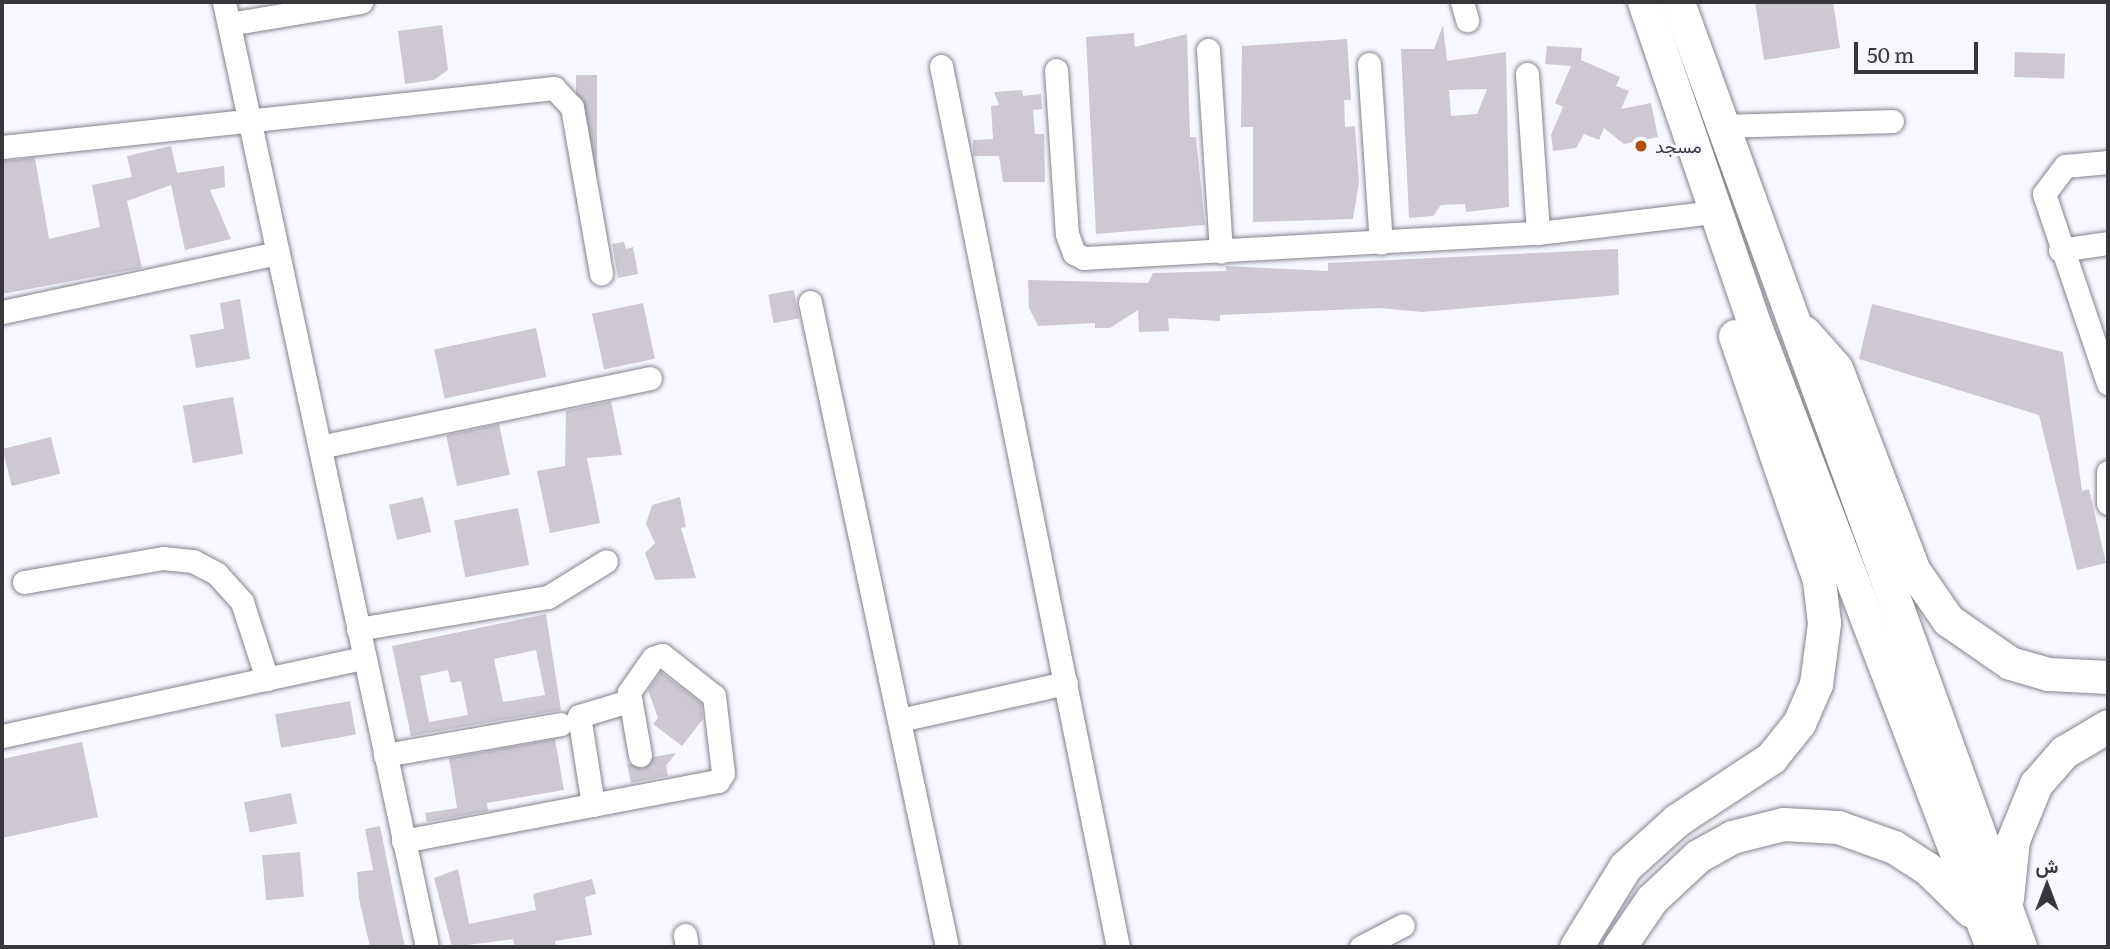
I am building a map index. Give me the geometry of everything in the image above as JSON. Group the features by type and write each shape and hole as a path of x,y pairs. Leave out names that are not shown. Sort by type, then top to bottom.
{"highway":[{"path":"1644,2 1729,253 1995,931"},
{"path":"1678,2 1794,324 1995,931"},
{"path":"1576,947 1611,885 1640,851 1756,772 1786,741 1809,703 1821,664 1819,580 1732,328 1729,253"},
{"path":"1794,324 1836,368 1914,570 1948,620 2010,663 2048,674 2108,677"},
{"path":"1995,931 2009,858 2031,793 2064,752 2108,726"},
{"path":"1619,947 1652,899 1698,856 1748,831 1802,823 1856,832 1911,857 1960,897 1995,931 2020,947"}],"street":[{"path":"360,2 227,13 427,947"},
{"path":"1208,50 1221,252"},
{"path":"1369,64 1381,243"},
{"path":"941,66 1118,947"},
{"path":"1056,70 1067,234 1074,253 1096,260 1538,233 1714,212"},
{"path":"1527,74 1538,233"},
{"path":"2,147 559,90 572,107 601,273"},
{"path":"1723,127 1892,121"},
{"path":"2108,162 2065,166 2048,183 2045,206 2060,250 2100,341 2108,383"},
{"path":"2060,250 2108,243"},
{"path":"2,312 278,253"},
{"path":"810,302 947,947"},
{"path":"320,447 650,378"},
{"path":"2108,472 2108,503"},
{"path":"24,582 163,558 193,561 217,574 242,602 267,679"},
{"path":"358,629 548,597 606,561"},
{"path":"403,841 713,783 723,773 716,702 701,680 657,656 630,688 629,701 640,755"},
{"path":"2,736 364,658"},
{"path":"900,720 1066,683"},
{"path":"593,805 579,716 629,701"},
{"path":"385,755 560,724"},
{"path":"1361,947 1403,925"}],"building":[{"path":"1755,2 1833,2 1840,48 1764,60"},
{"path":"442,25 448,70 434,80 405,84 398,31"},
{"path":"1443,25 1447,61 1506,52 1509,207 1466,212 1465,204 1441,205 1433,216 1409,218 1401,49 1434,49","holes":["1487,89 1477,114 1451,116 1449,90"]},
{"path":"1134,33 1135,47 1187,34 1190,137 1196,137 1205,225 1096,234 1086,37"},
{"path":"1347,39 1351,100 1344,100 1345,127 1355,126 1359,182 1353,219 1253,222 1253,127 1241,127 1242,46"},
{"path":"1547,46 1582,48 1581,60 1620,77 1616,86 1629,91 1621,109 1651,103 1658,137 1624,144 1604,128 1599,140 1584,134 1576,148 1553,151 1551,135 1563,107 1555,103 1571,66 1545,64"},
{"path":"2015,52 2065,54 2064,79 2014,77"},
{"path":"576,75 597,75 597,204 576,204"},
{"path":"1022,90 1023,96 1041,94 1042,109 1033,110 1035,134 1044,134 1045,182 1003,182 999,156 973,156 973,140 993,139 991,106 999,105 994,92"},
{"path":"171,146 177,173 224,166 225,187 210,190 231,239 185,250 171,185 127,201 142,268 2,294 2,161 35,158 49,239 100,227 92,185 132,177 127,156"},
{"path":"624,242 626,249 633,247 638,274 618,278 612,244"},
{"path":"1618,249 1619,295 1422,312 1381,308 1220,315 1220,321 1168,318 1169,331 1139,332 1138,310 1110,328 1095,328 1095,323 1038,326 1029,308 1028,280 1148,283 1153,273 1226,271 1226,266 1328,271 1328,263"},
{"path":"794,290 799,319 773,323 768,295"},
{"path":"240,299 250,359 196,368 190,335 224,329 220,303"},
{"path":"643,303 655,359 604,370 592,314"},
{"path":"1872,304 2063,352 2082,491 2089,489 2106,563 2077,570 2039,415 1859,359"},
{"path":"536,328 546,377 445,399 434,350"},
{"path":"233,397 243,454 193,463 183,406"},
{"path":"611,401 622,455 587,458 600,523 550,533 537,471 565,466 566,411"},
{"path":"499,424 510,475 457,486 446,435"},
{"path":"51,437 60,474 12,486 2,449"},
{"path":"423,497 431,532 397,540 389,505"},
{"path":"680,497 686,527 681,528 696,578 655,580 645,553 655,543 646,524 652,505"},
{"path":"518,508 529,565 465,577 454,520"},
{"path":"546,614 561,710 411,736 392,646","holes":["536,650 545,695 503,702 494,659","448,670 451,683 461,681 468,715 429,722 420,676"]},
{"path":"661,672 701,703 703,719 682,746 653,724 658,718 648,690"},
{"path":"350,701 356,734 281,748 275,714"},
{"path":"555,739 564,790 487,803 488,811 427,822 425,813 457,808 449,758"},
{"path":"82,742 98,817 2,838 2,759"},
{"path":"676,753 666,766 668,776 631,783 627,763 643,769 653,757"},
{"path":"291,793 297,823 250,833 244,802"},
{"path":"380,826 405,947 370,947 359,899 357,872 373,870 365,829"},
{"path":"300,852 304,897 266,900 262,855"},
{"path":"458,869 469,924 536,910 533,894 592,879 596,894 585,897 592,935 555,941 556,947 515,947 513,939 452,947 434,878"}],"place":[{"name":"مسجد","path":"1641,146"}]}
